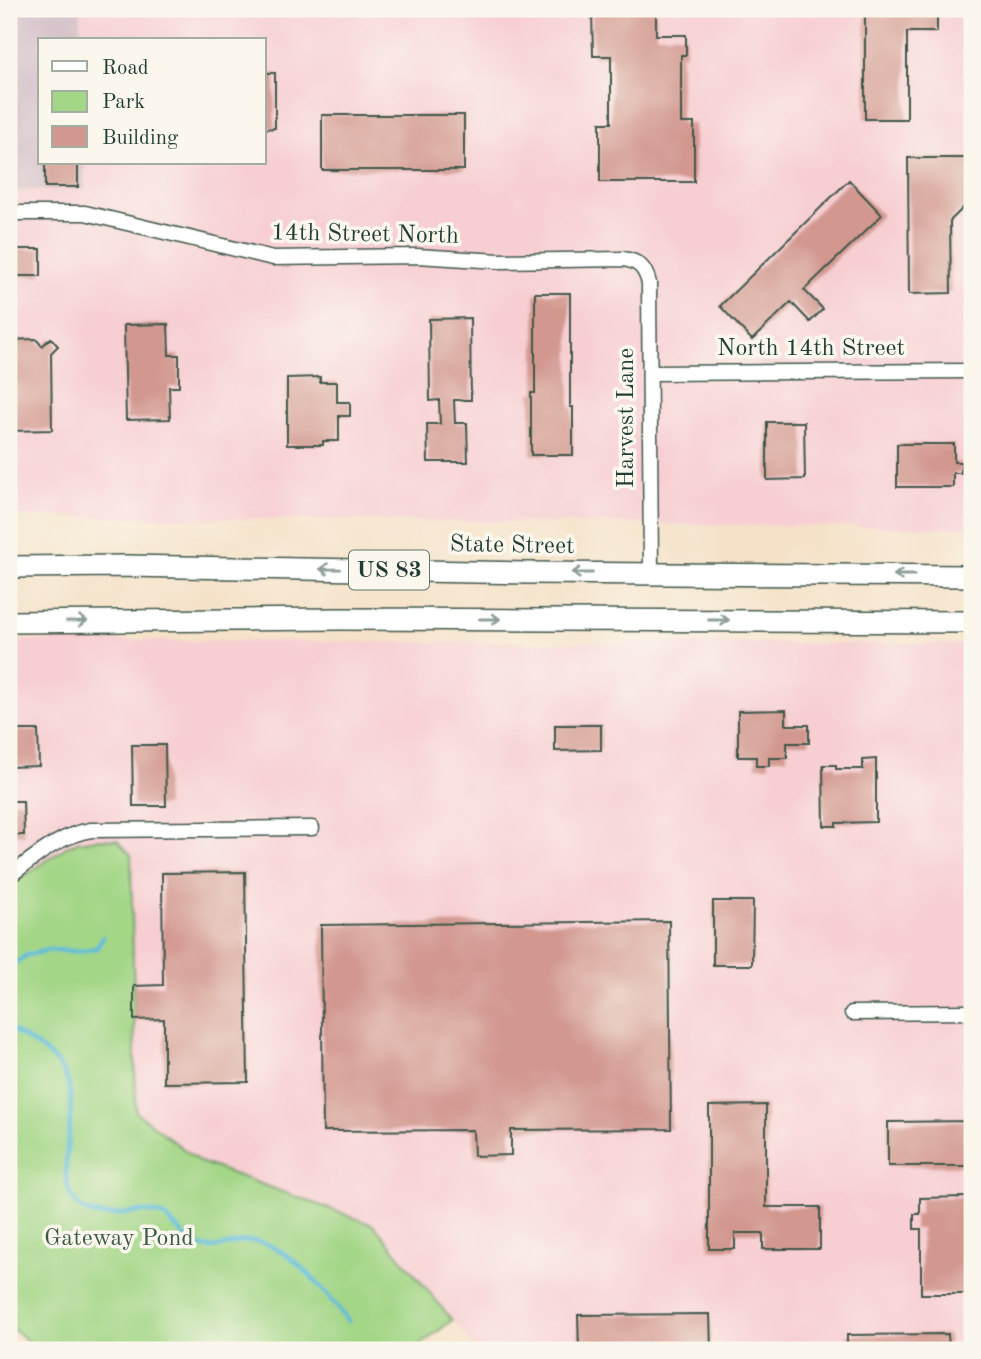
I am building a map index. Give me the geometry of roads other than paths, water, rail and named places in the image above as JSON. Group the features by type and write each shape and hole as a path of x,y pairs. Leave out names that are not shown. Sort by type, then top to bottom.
{"highway":[{"name":"State Street","path":"9,567 127,566 972,576"},
{"name":"US 83","path":"9,622 353,619 972,622"}],"street":[{"name":"14th Street North","path":"9,213 85,213 273,258 417,256 499,261 630,260 641,265"},
{"name":"Harvest Lane","path":"641,265 649,283 651,573"},
{"name":"North 14th Street","path":"650,373 972,371"},
{"path":"9,876 61,840 91,830 312,828"},
{"path":"852,1013 972,1012"}],"waterway":[{"path":"9,967 27,955 49,950 78,951 97,948 103,937"},
{"path":"9,1028 47,1054 65,1075 70,1090 71,1108 67,1181 71,1196 81,1208 97,1215 141,1212 157,1214 193,1243 206,1248 247,1241 277,1249 291,1258 317,1283 348,1321"}],"park label":[{"name":"Gateway Pond","path":"119,1239"}]}
